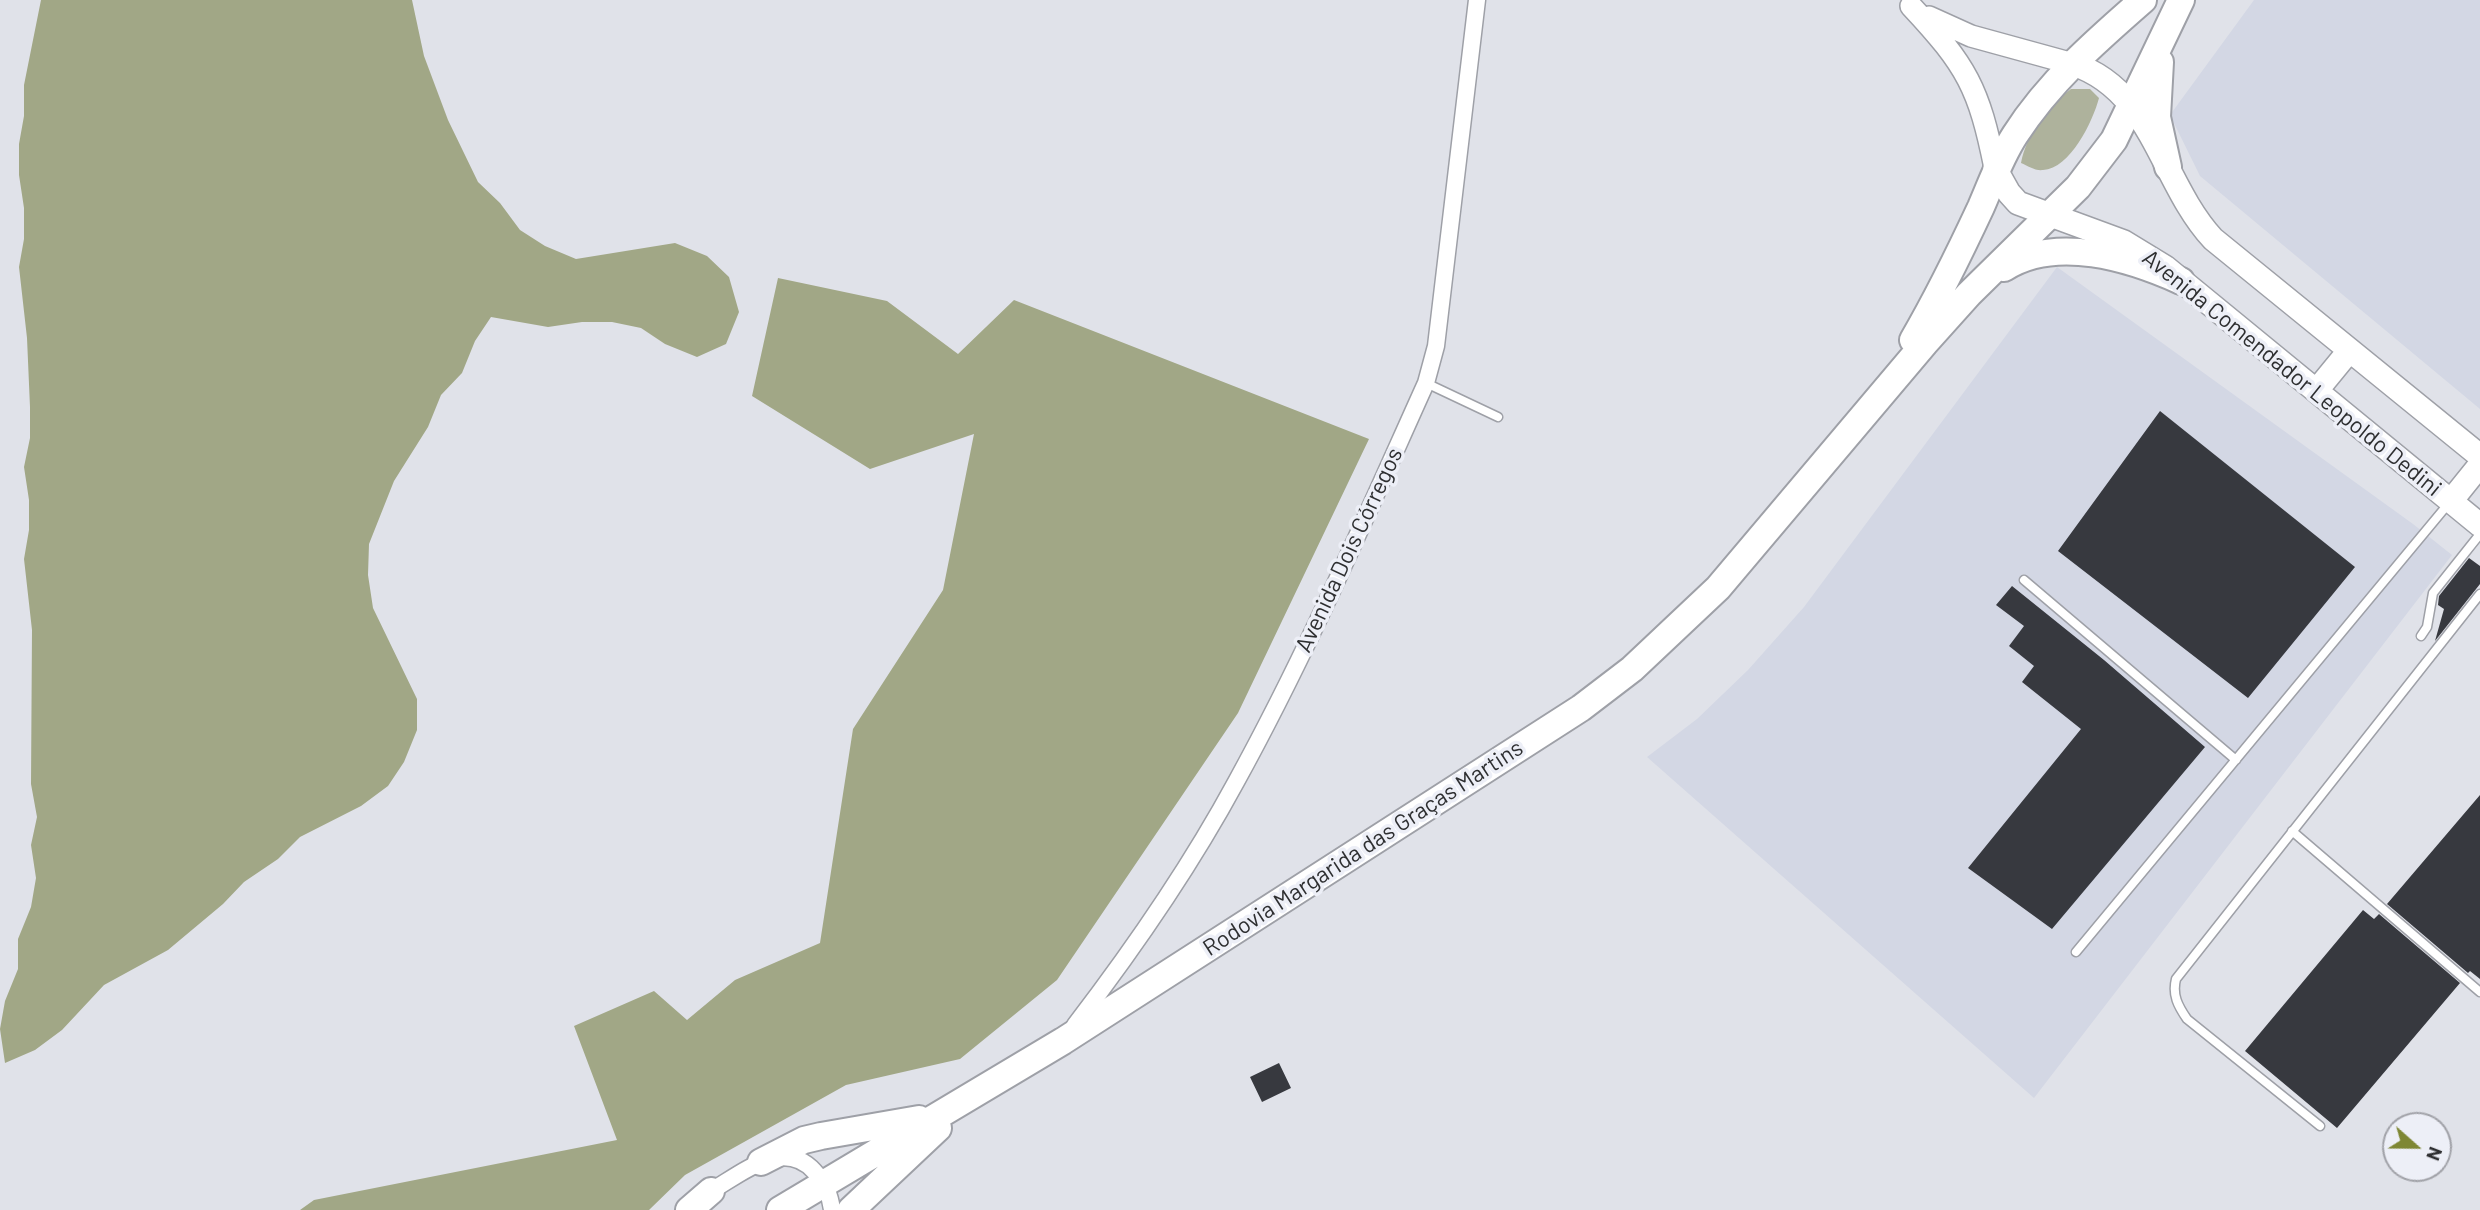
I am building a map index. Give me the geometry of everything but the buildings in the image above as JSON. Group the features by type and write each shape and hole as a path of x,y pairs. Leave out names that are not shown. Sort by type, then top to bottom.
{"main road":[{"name":"Rodovia Margarida das Graças Martins","path":"1874,401 1932,307 1984,200 1996,168 2036,105 2073,64 2143,0"},
{"name":"Rodovia Margarida das Graças Martins","path":"780,1210 1063,1041 1541,734 1632,669 1717,588 1874,401 1969,294 2098,163 2132,106 2181,0"},
{"path":"2167,27 2156,94 2157,117 2168,167"},
{"path":"2073,64 2115,86 2132,106 2189,209 2213,239 2480,456"},
{"name":"Avenida Comendador Leopoldo Dedini","path":"1996,168 2009,194 2018,203 2124,242 2147,255 2317,390 2480,525"},
{"path":"1969,294 2018,260 2049,253 2119,259 2181,281"},
{"path":"2317,390 2349,351"},
{"path":"2451,500 2480,465"},
{"path":"761,1162 804,1140 944,1112 940,1126 851,1210"},
{"path":"688,1210 708,1201"}],"street":[{"name":"Avenida Dois Córregos","path":"1063,1041 1122,964 1181,875 1236,782 1308,638 1426,383 1436,345 1477,0"},
{"path":"1908,3 1971,36 2073,64"},
{"path":"1908,3 1956,56 1976,91 1988,126 1996,168"},
{"path":"708,1201 761,1162 781,1156 795,1159 810,1167 830,1193 832,1210"}],"lane":[{"path":"1426,383 1498,417"},
{"path":"2076,952 2451,500"},
{"path":"2421,636 2427,627 2433,593 2480,534"},
{"path":"2024,580 2236,760"},
{"path":"2320,1126 2187,1019 2180,1009 2174,989 2184,967 2479,597"},
{"path":"2292,831 2480,992"}],"shaded area":[{"path":"2254,0 2480,0 2480,409 2200,176 2170,115"},
{"path":"2057,267 2452,555 2034,1098 1647,757 1697,719 1748,670 1804,607"}],"green space":[{"path":"41,0 412,0 424,56 448,120 478,182 500,203 520,230 545,246 576,259 675,243 707,256 729,277 739,312 726,344 697,357 665,344 641,328 612,322 582,322 548,327 491,317 475,341 462,373 441,395 428,427 394,481 369,544 368,575 373,608 417,699 417,730 404,762 388,786 361,806 300,837 278,859 244,882 223,904 168,950 104,985 62,1030 35,1050 5,1063 0,1029 5,1001 18,969 18,939 31,907 36,878 31,845 37,817 31,784 32,630 24,559 29,530 29,500 24,467 30,438 30,407 27,338 19,267 24,239 24,208 19,175 19,144 24,116 24,85"},
{"path":"2071,89 2090,89 2099,98 2092,119 2079,142 2062,162 2053,168 2037,170 2021,163 2039,122 2054,103"},
{"path":"778,278 887,301 958,354 1014,300 1369,439 1238,713 1057,980 960,1059 846,1085 685,1175 649,1210 300,1210 314,1200 617,1140 574,1026 654,991 687,1020 735,980 820,943 853,729 943,590 974,434 870,469 752,396"}]}
